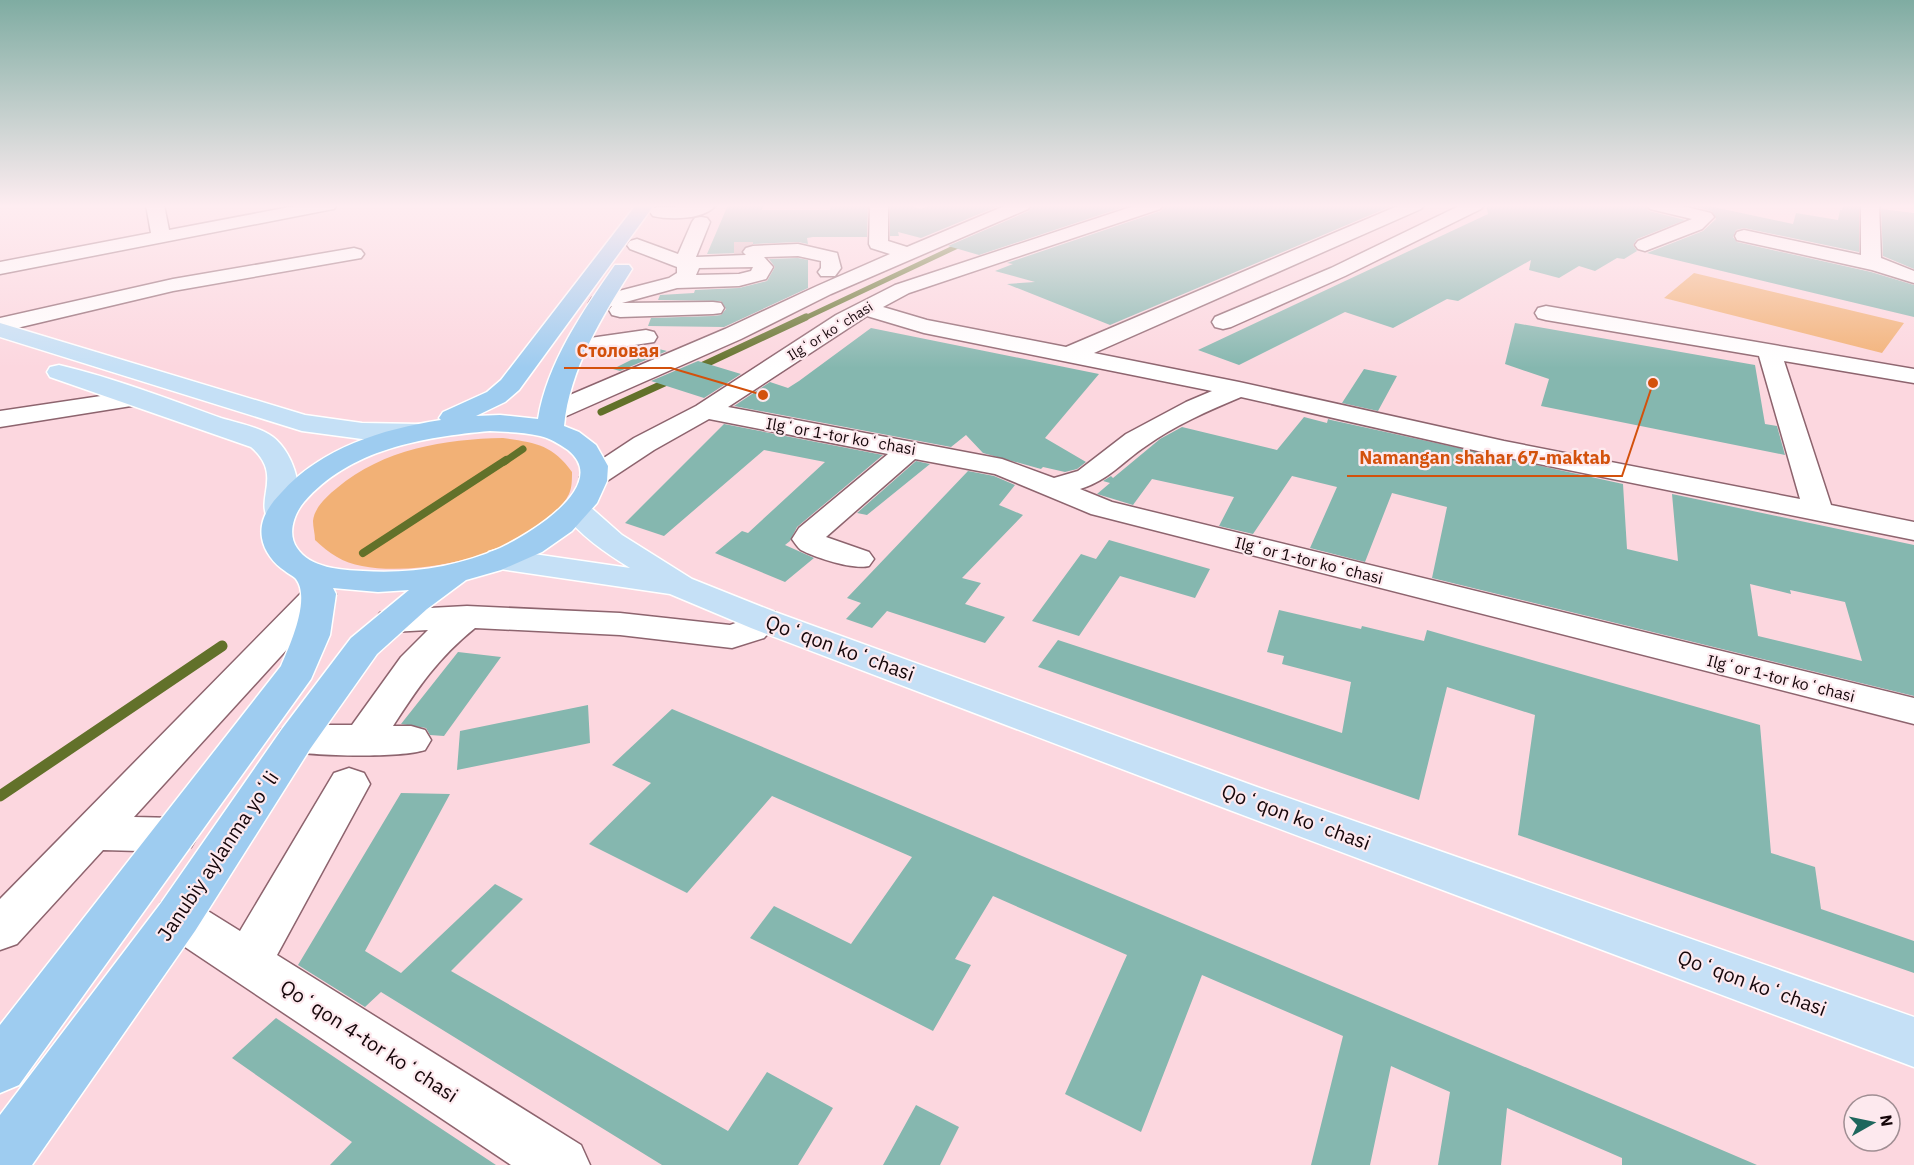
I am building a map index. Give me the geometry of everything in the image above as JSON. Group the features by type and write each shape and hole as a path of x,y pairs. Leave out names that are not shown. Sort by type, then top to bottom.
{"highway":[{"path":"6,1052 176,835 298,670 312,635 314,583 286,556 276,536 280,514 295,493 318,473 365,449 418,432 471,411 496,397 510,385 613,259"},
{"path":"551,421 557,390 576,347 597,307 628,259"},
{"path":"314,583 339,580 376,583 418,580 460,572 500,559 531,545 577,511 589,494 594,477 592,462 584,448 551,421 455,425 418,432"},
{"name":"Janubiy aylanma yoʻli","path":"0,1162 178,917 296,739 364,646 415,602 460,572"}],"main road":[{"path":"0,330 302,423 362,430 418,432"},
{"path":"0,353 141,398 261,441 273,449 284,472 280,514"},
{"path":"577,511 611,542 680,586"},
{"path":"500,559 680,586"},
{"name":"Qoʻqon koʻchasi","path":"680,586 763,620 1253,802 1914,1042"}],"street":[{"path":"0,268 45,259"},
{"path":"0,325 173,285 323,259"},
{"path":"597,307 676,282 686,276 688,269 685,259"},
{"path":"676,282 752,278 759,275 763,267 759,262 716,259"},
{"path":"817,259 829,265 836,259"},
{"path":"551,421 824,290 895,259"},
{"name":"Ilgʻor koʻchasi","path":"594,477 644,444 705,411 844,320 902,289 991,259"},
{"path":"1071,354 1291,259"},
{"path":"1223,322 1364,259"},
{"path":"1879,259 1914,276"},
{"path":"597,307 713,308"},
{"path":"637,309 702,318 706,320 705,329 733,334"},
{"path":"865,309 924,326 1239,389 1504,449 1914,531"},
{"path":"1546,313 1914,376"},
{"path":"576,347 646,337"},
{"path":"1769,351 1818,511"},
{"path":"1055,487 1088,477 1136,440 1165,423 1195,406 1239,389"},
{"path":"0,419 141,398"},
{"name":"Ilgʻor 1-tor koʻchasi","path":"705,411 1002,467 1102,508 1914,711"},
{"path":"858,559 812,543 808,539 910,449"},
{"path":"0,930 93,833 314,583"},
{"path":"392,621 467,617 620,624 732,637 752,630 763,620"},
{"path":"363,740 414,666 438,640 467,617"},
{"path":"296,739 411,740"},
{"path":"248,962 349,784"},
{"path":"93,833 176,835"},
{"name":"Qoʻqon 4-tor koʻchasi","path":"178,917 561,1165"}],"shaded area":[{"path":"1694,273 1904,323 1882,353 1664,298"},
{"path":"503,438 542,446 557,456 572,472 569,494 554,514 532,531 506,545 477,556 446,564 415,568 387,569 355,565 337,557 315,540 313,521 322,503 333,491 374,464 394,455 437,444"}],"building":[{"path":"769,259 808,260 808,288 724,327 648,326 651,318 713,316 721,315 726,309 721,301 658,300 660,295 694,293 695,290 739,288 767,281 775,267"},
{"path":"1018,259 1265,259 1110,325 1007,284 1035,282 995,271 1013,264 1007,263"},
{"path":"1391,259 1615,259 1595,271 1579,266 1559,278 1529,270 1531,260 1458,301 1447,299 1393,328 1345,312 1239,365 1198,350"},
{"path":"1674,259 1815,259 1871,272 1914,285 1914,317"},
{"path":"1891,259 1914,259 1914,269"},
{"path":"1515,323 1755,365 1765,424 1777,426 1785,455 1541,406 1549,379 1505,364"},
{"path":"871,328 1099,374 1045,438 1086,462 1077,469 1065,472 1043,467 1041,469 983,453 966,435 951,447 734,406 770,382 788,388"},
{"path":"655,348 667,351 620,371 613,369"},
{"path":"698,361 741,374 704,398 651,381"},
{"path":"1364,369 1397,376 1378,411 1342,403"},
{"path":"1304,417 1327,423 1328,419 1623,484 1627,549 1678,561 1672,494 1914,545 1914,696 1432,578 1447,507 1392,493 1365,562 1310,548 1337,487 1292,476 1253,534 1219,526 1234,497 1152,479 1133,505 1097,494 1110,483 1103,481 1111,476 1113,478 1160,439 1182,427 1277,450","holes":["1750,584 1791,594 1790,590 1845,602 1862,661 1758,636"]},
{"path":"724,424 883,455 797,527 790,541 785,545 814,558 785,582 715,553 742,531 748,533 825,462 764,450 664,536 625,523"},
{"path":"916,461 930,464 867,515 857,513"},
{"path":"968,471 994,476 1015,485 999,505 1023,515 962,578 981,583 965,604 1005,617 985,643 887,611 872,628 846,619 861,603 847,598"},
{"path":"1109,540 1210,569 1195,598 1120,576 1079,636 1032,621 1081,554 1096,559"},
{"path":"1279,610 1424,641 1427,630 1760,725 1771,853 1815,867 1821,909 1914,941 1914,973 1518,835 1535,715 1447,687 1419,800 1038,667 1058,640 1342,733 1351,682 1282,664 1284,656 1267,652"},
{"path":"458,652 501,657 444,736 430,735 426,728 401,724"},
{"path":"588,705 590,743 457,770 460,731"},
{"path":"672,709 1757,1165 1622,1165 1622,1158 1507,1108 1501,1165 1438,1165 1450,1092 1391,1066 1370,1165 1311,1165 1343,1036 1202,975 1141,1132 1065,1094 1127,955 993,896 955,959 971,965 933,1031 750,938 774,906 851,944 912,857 772,796 687,893 589,844 651,783 612,765"},
{"path":"401,793 450,794 365,951 401,973 495,884 523,899 451,971 728,1131 767,1072 833,1108 798,1165 662,1165 381,992 365,1007 298,965"},
{"path":"276,1018 496,1165 330,1165 352,1142 232,1058"},
{"path":"916,1105 959,1127 940,1165 883,1165"}],"waterway":[{"path":"803,319 929,259"},
{"path":"697,368 806,317"},
{"path":"601,412 671,380"},
{"path":"504,462 523,449"},
{"path":"363,553 506,460"},
{"path":"0,796 222,646"}],"place":[{"name":"Namangan shahar 67-maktab","path":"1653,383"},
{"name":"Столовая","path":"763,395"}]}
